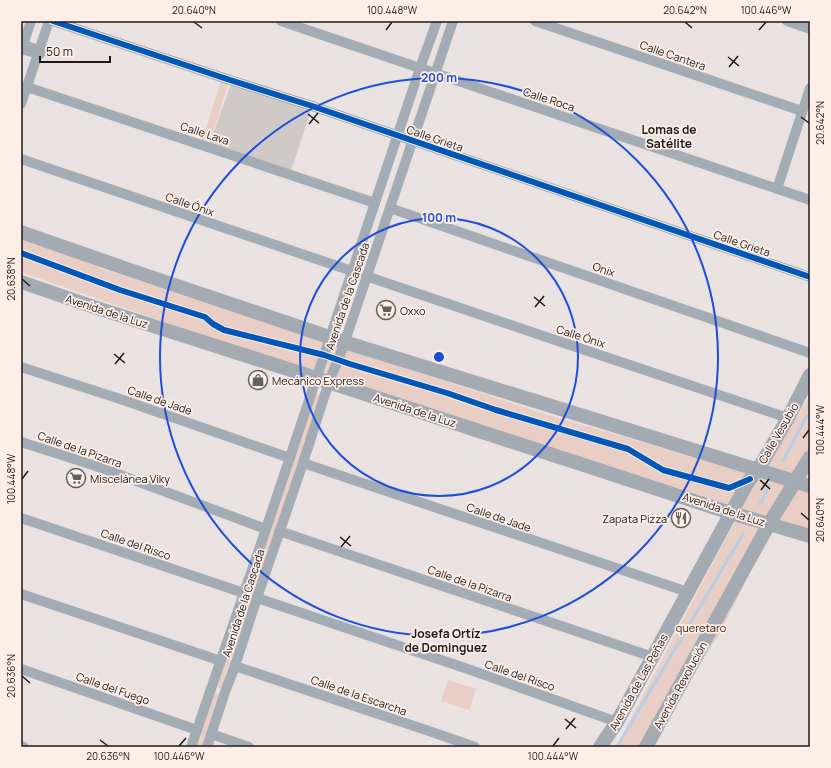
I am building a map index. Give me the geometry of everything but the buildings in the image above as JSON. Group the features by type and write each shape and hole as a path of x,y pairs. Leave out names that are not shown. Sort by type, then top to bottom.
{"main road":[{"path":"22,49 39,52"},
{"path":"21,232 329,340 342,350 556,407 757,470 793,485 810,486"},
{"name":"Avenida de la Luz","path":"21,282 97,308 323,380 772,519 810,536"},
{"name":"Calle Vesubio","path":"757,470 788,418 810,375"},
{"name":"Avenida Revolución","path":"646,747 772,519 810,457"},
{"name":"Avenida de Las Peñas","path":"600,747 653,657 733,508 748,482 757,470"}],"street":[{"path":"22,49 31,21"},
{"path":"21,104 50,21"},
{"name":"Calle Grieta","path":"53,21 312,106 810,277"},
{"name":"Calle Roca","path":"281,21 810,200"},
{"name":"Avenida de la Cascada","path":"207,747 303,463 323,380 324,355 436,21"},
{"name":"Avenida de la Cascada","path":"191,747 290,458 323,380 342,350 453,21"},
{"name":"Calle Cantera","path":"536,21 802,111"},
{"path":"787,21 810,29"},
{"name":"Calle Lava","path":"27,86 375,203"},
{"path":"777,189 810,88"},
{"name":"Calle Ónix","path":"21,159 352,271"},
{"name":"Onix","path":"390,208 810,353"},
{"name":"Calle Ónix","path":"366,276 788,418"},
{"name":"Calle de Jade","path":"21,367 120,399 290,458"},
{"name":"Calle de la Pizarra","path":"21,442 96,466 266,529"},
{"name":"Calle de Jade","path":"303,463 688,592"},
{"name":"Calle del Risco","path":"21,518 244,593"},
{"name":"Calle de la Pizarra","path":"279,532 653,657"},
{"path":"21,594 221,661"},
{"name":"Calle del Risco","path":"257,598 465,668 616,722"},
{"name":"Calle de la Escarcha","path":"235,666 474,747"},
{"name":"Calle del Fuego","path":"21,669 197,730"},
{"path":"212,688 225,692"},
{"path":"211,734 249,747"}],"green space":[{"path":"222,79 229,81 209,146 201,143"},
{"name":"queretaro","path":"21,239 106,270 548,415 762,477 810,395 810,457 793,485 810,490 810,531 776,520 719,635 644,747 616,747 726,538 743,509 303,370 21,272"},
{"path":"314,393 322,395 223,689 217,687"},
{"path":"448,680 476,689 469,710 441,701"},
{"path":"214,693 219,695 202,747 195,747"}],"waterway":[{"path":"783,461 805,419 810,414"},
{"path":"760,504 769,486"},
{"path":"617,747 743,534"}],"cycle path":[{"path":"53,21 312,106 810,277"},
{"path":"21,253 120,290 205,317 213,324 224,330 324,355 447,393 496,410 628,449 663,470 729,488 750,479"}],"place":[{"name":"Oxxo","path":"386,310"},
{"name":"Mecánico Express","path":"258,380"},
{"name":"Miscelánea Viky","path":"76,478"},
{"name":"Zapata Pizza","path":"681,518"}],"district":[{"name":"Lomas de Satélite","path":"669,136"},
{"name":"Josefa Ortíz de Dominguez","path":"446,640"}]}
